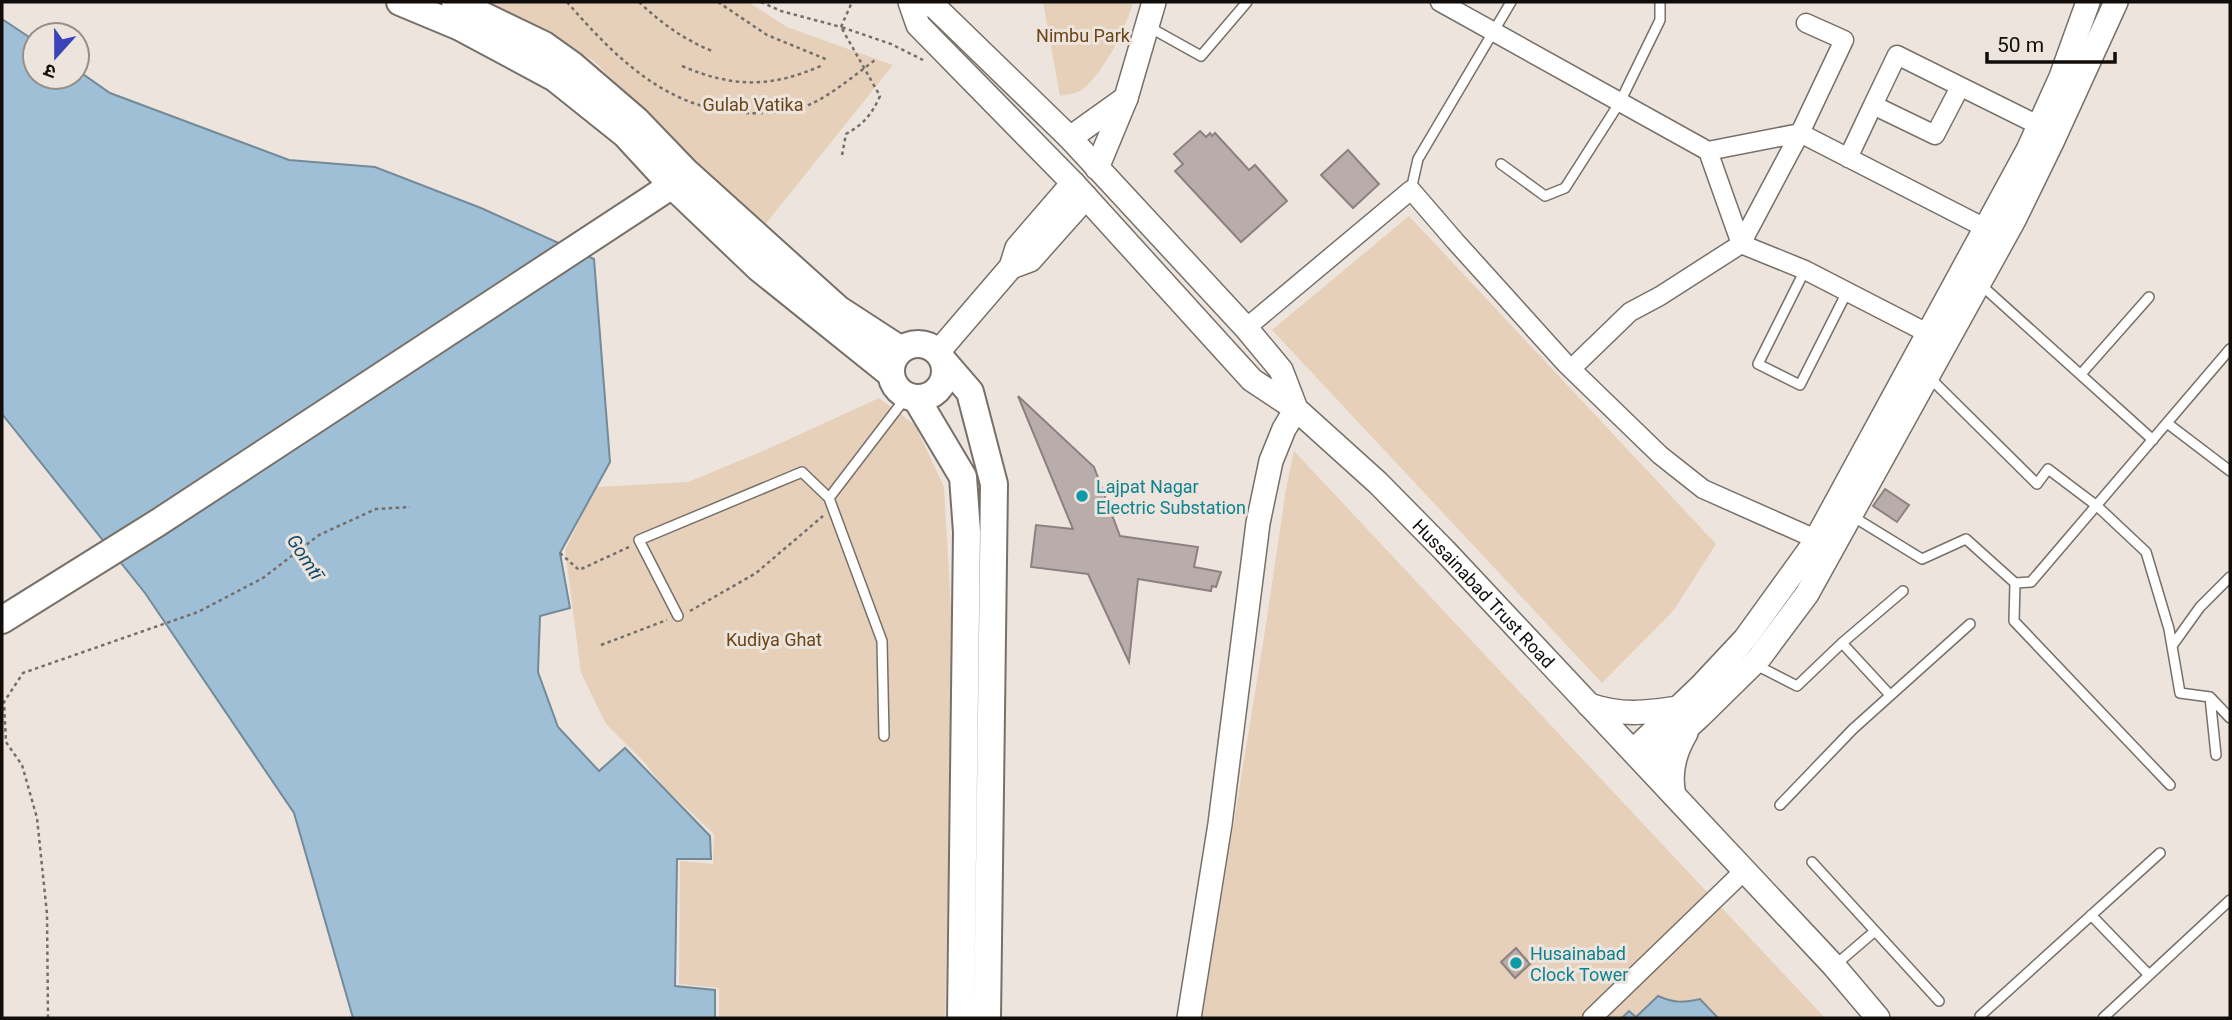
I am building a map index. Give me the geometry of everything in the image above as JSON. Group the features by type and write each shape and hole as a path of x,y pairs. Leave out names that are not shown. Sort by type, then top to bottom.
{"main road":[{"path":"400,2 460,27 555,78 838,309 901,350"},
{"path":"455,2 544,45 572,65 636,120 679,178 759,268 891,374"},
{"path":"2,620 159,522 679,178"},
{"path":"961,1018 967,532 963,477 912,397 899,391 891,374 891,365 901,350 918,343 927,345 941,358 970,392 994,484 987,1018"},
{"path":"912,397 933,394 940,388 944,381 941,358"}],"street":[{"path":"910,2 918,25 1080,190 1252,380 1296,409 1284,429 1271,461 1258,523 1220,824 1189,1018"},
{"name":"Hussainabad Trust Road","path":"924,2 935,7 1070,138 1246,328 1281,370 1296,409 1378,483 1444,550 1745,870 1878,1018"},
{"path":"1097,168 1126,98 1154,2"},
{"path":"1440,2 1708,151 1800,134 1994,233"},
{"path":"2047,130 2061,77 2088,2"},
{"path":"1674,795 1672,769 1685,716 1824,542 1994,233 2116,2"},
{"path":"1571,369 1630,312 1660,296 1741,243 1800,134 1844,40 1806,23"},
{"path":"1849,159 1897,55 2047,130"},
{"path":"1873,105 1934,135 1960,87"},
{"path":"1070,138 1126,98"},
{"path":"1708,151 1741,243 1805,270 1937,337"},
{"path":"941,358 1011,267 1017,248 1080,190"},
{"path":"1246,328 1412,190 1571,369 1660,455 1703,489 1824,542"},
{"path":"1842,511 1927,376 1937,337 1979,283 1994,233"},
{"path":"1640,758 1685,716 1753,663 1807,593 1824,542"},
{"path":"1589,705 1611,712 1685,716"},
{"path":"1592,1018 1745,870"}],"lane":[{"path":"1147,26 1201,56 1247,2"},
{"path":"1412,190 1418,159 1511,2"},
{"path":"1501,163 1545,196 1565,187 1620,102 1660,20 1660,2"},
{"path":"1805,270 1758,364 1800,385 1847,292"},
{"path":"1979,283 2153,440"},
{"path":"2081,374 2149,297"},
{"path":"1842,511 1922,559 1966,539 2015,583 2031,582 2230,349"},
{"path":"1927,376 2037,484 2048,469 2097,506 2146,552 2169,629 2180,693 2210,697 2230,718"},
{"path":"831,502 912,397"},
{"path":"2167,423 2229,468"},
{"path":"678,616 639,540 802,472 831,502 882,641 884,736"},
{"path":"2172,646 2200,607 2230,577"},
{"path":"2015,583 2014,621 2170,785"},
{"path":"1753,663 1797,686 1903,591"},
{"path":"1780,805 1853,729 1970,624"},
{"path":"1842,643 1890,695"},
{"path":"2210,697 2216,755"},
{"path":"1980,1016 2160,853"},
{"path":"1812,862 1939,1000"},
{"path":"2103,1018 2230,900"},
{"path":"2091,915 2149,975"},
{"path":"1834,966 1875,931"}],"path":[{"path":"567,2 626,63 665,92 701,107 740,114 773,113 810,104 839,88 875,60"},
{"path":"639,2 671,30 712,51"},
{"path":"718,2 767,35 828,60"},
{"path":"761,2 781,11 891,44 923,60"},
{"path":"841,27 852,2"},
{"path":"841,27 880,96 867,119 846,134 842,155"},
{"path":"682,66 724,81 750,83 797,76 823,65"},
{"path":"601,645 678,616 756,573 831,502"},
{"path":"48,1018 47,914 37,818 22,765 6,742 4,702 23,673 198,612 263,578 319,535 376,509 410,508"},
{"path":"560,553 579,570 640,542"}],"green space":[{"name":"Gulab Vatika","path":"475,2 748,2 787,27 893,65 760,231 593,60"},
{"name":"Nimbu Park","path":"1043,2 1133,2 1125,25 1106,61 1080,91 1060,96"},
{"path":"1409,216 1716,544 1674,610 1602,683 1272,330"},
{"name":"Kudiya Ghat","path":"879,398 915,425 944,487 953,642 945,1018 719,1018 719,988 679,984 680,861 713,864 714,834 663,786 645,763 606,724 581,673 565,550 596,487 688,482"},
{"path":"1294,451 1825,1018 1202,1018"}],"water":[{"name":"Gomtī","path":"2,19 21,32 21,91 91,91 91,80 110,93 289,160 375,167 481,208 594,259 610,462 560,553 570,608 540,616 538,672 558,727 599,771 625,748 710,836 711,859 677,859 675,986 715,990 715,1018 353,1018 294,813 145,593 2,414"},
{"path":"1658,996 1679,1002 1700,999 1718,1018 1622,1018 1629,1011 1636,1017"}],"building":[{"path":"1200,131 1206,137 1215,133 1249,170 1255,165 1287,201 1241,242 1175,171 1183,164 1174,154"},
{"path":"1348,150 1379,184 1353,208 1321,175"},
{"name":"Lajpat Nagar Electric Substation","path":"1018,396 1094,467 1120,536 1198,547 1194,567 1221,572 1216,587 1212,586 1211,591 1138,579 1129,662 1088,574 1031,567 1036,525 1073,529"},
{"path":"1885,489 1909,505 1897,522 1873,506"},
{"name":"Husainabad Clock Tower","path":"1516,948 1530,964 1515,978 1501,962"}],"place":[{"name":"Lajpat Nagar Electric Substation","path":"1082,496"},
{"name":"Husainabad Clock Tower","path":"1516,963"}]}
